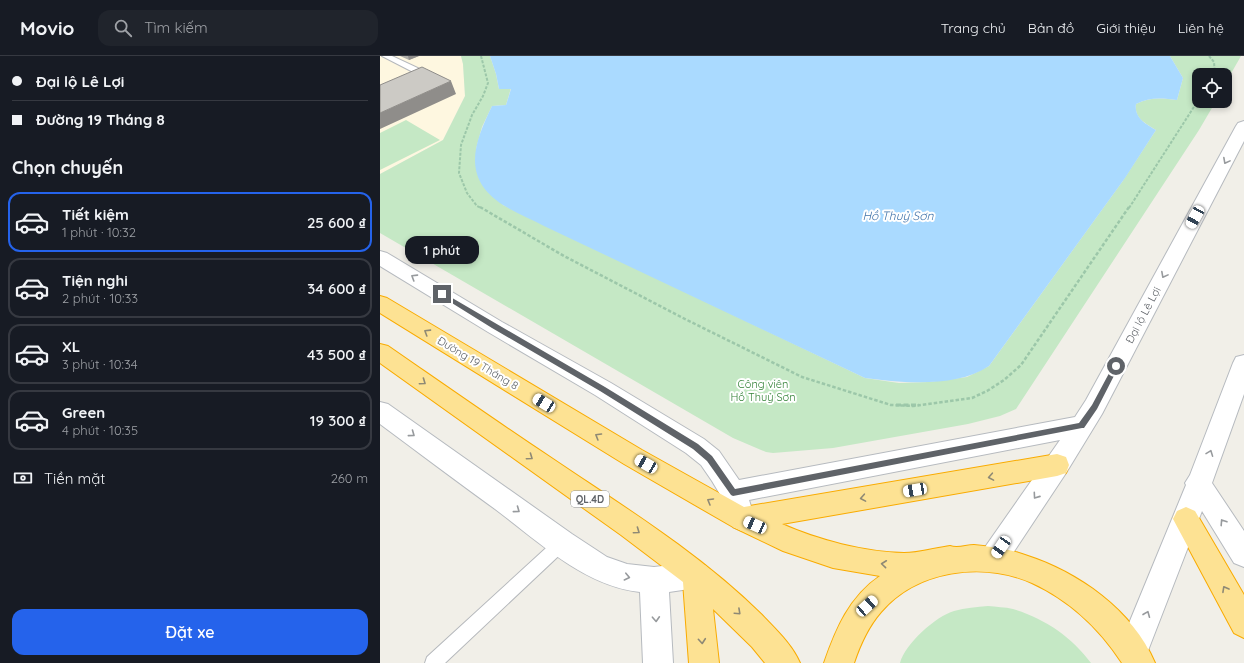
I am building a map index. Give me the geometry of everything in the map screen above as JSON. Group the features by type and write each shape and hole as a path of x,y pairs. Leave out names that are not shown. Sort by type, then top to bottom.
{"highway":[{"name":"Đường 19 Tháng 8","path":"380,303 633,457 742,519 793,542 833,555 905,566 950,559"},
{"name":"QL.4D","path":"380,352 645,536 696,575 739,613 772,646 785,663"},
{"path":"742,519 1057,465"},
{"path":"1186,519 1244,623"},
{"path":"839,663 849,635 867,606 891,584 919,568 950,559 993,559 1031,568 1068,587 1103,614 1137,656"},
{"path":"696,575 704,663"}],"street":[{"name":"Đại lộ Lê Lợi","path":"993,559 1057,465 1094,407 1244,126"},
{"path":"380,257 494,327 603,389 695,446 710,458 733,492 742,519"},
{"path":"1137,656 1198,483 1244,363"},
{"path":"380,411 562,543 599,567 627,577 654,580 696,575"},
{"path":"733,492 1082,426"},
{"path":"1198,483 1244,554"},
{"path":"654,580 658,663"}],"lane":[{"path":"386,56 421,73 420,76 409,82"},
{"path":"433,663 562,543"}],"path":[{"path":"481,56 488,83 483,96 472,115 461,145 458,173 467,193 477,206 564,256 683,318 802,377 891,405 920,405 972,398 987,391 1004,380 1021,365 1138,195 1193,108"},
{"path":"1209,56 1214,62 1214,68"}],"shaded area":[{"path":"380,56 461,56 465,96 443,140 380,174"}],"green space":[{"name":"Công viên Hồ Thuỷ Sơn","path":"461,56 490,56 499,89 511,88 506,105 492,106 482,127 476,149 503,205 865,378 899,383 929,382 967,377 989,366 1122,182 1156,130 1139,117 1136,104 1146,100 1156,99 1177,100 1183,78 1170,56 1241,56 1232,72 1232,68 1192,68 1192,108 1212,108 1016,409 1000,416 968,424 833,448 773,453 766,452 733,438 380,233 380,174 443,140 465,96"},
{"path":"406,120 440,140 380,170 380,133"},
{"path":"988,606 1013,609 1046,623 1075,645 1091,663 900,663 908,648 922,632 939,619 954,611"}],"water":[{"name":"Hồ Thuỷ Sơn","path":"490,56 1170,56 1183,78 1177,100 1156,99 1146,100 1136,104 1139,117 1156,130 1125,178 989,366 976,373 961,378 945,381 912,382 865,378 513,211 490,195 481,183 476,172 476,146 492,106 506,105 511,89 499,89"}],"building":[{"path":"422,67 451,81 380,113 380,85"}],"route":[{"path":"442,294 494,327 603,389 695,446 710,458 733,492 1082,426 1116,366"}]}
